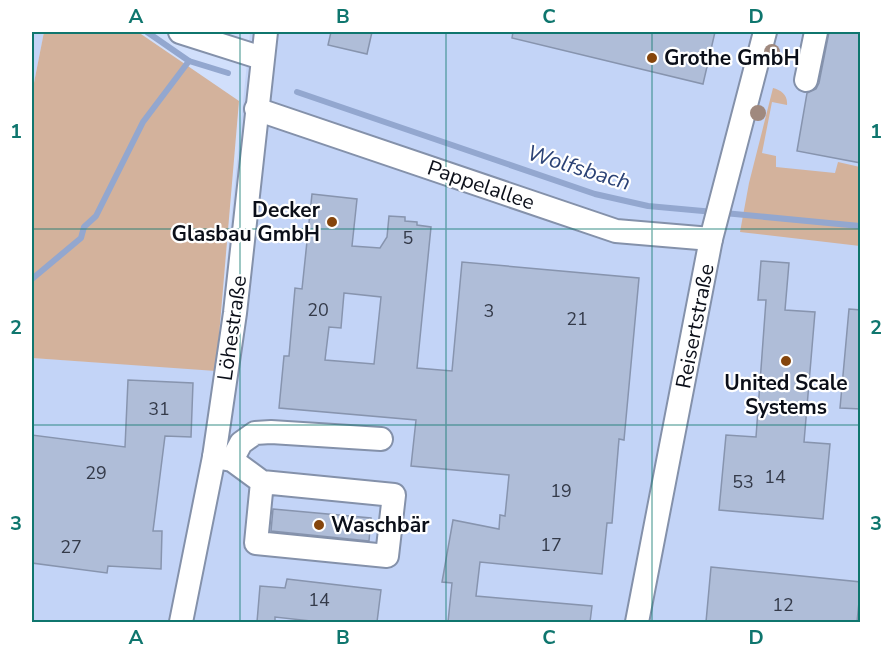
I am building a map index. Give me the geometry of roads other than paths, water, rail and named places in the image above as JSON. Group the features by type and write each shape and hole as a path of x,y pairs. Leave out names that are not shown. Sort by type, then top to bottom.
{"street":[{"path":"180,32 262,58"},
{"name":"Löhestraße","path":"181,622 223,458 235,313 266,32"},
{"name":"Reisertstraße","path":"637,622 713,231 765,32"},
{"path":"807,80 816,32"},
{"name":"Pappelallee","path":"256,109 616,231 713,231"},
{"path":"261,482 256,543 387,556 393,495 261,482 223,458 255,433 271,432 381,440"}],"waterway":[{"path":"147,32 189,61"},
{"name":"Wolfsbach","path":"32,279 81,238 84,227 96,216 143,122 189,61 228,73"},
{"name":"Wolfsbach","path":"297,92 595,194 648,206 714,212"},
{"name":"Wolfsbach","path":"724,213 860,226"}],"place":[{"name":"Grothe GmbH","path":"652,58"},
{"name":"Decker Glasbau GmbH","path":"332,222"},
{"name":"United Scale Systems","path":"786,361"},
{"name":"Waschbär","path":"319,525"}]}
